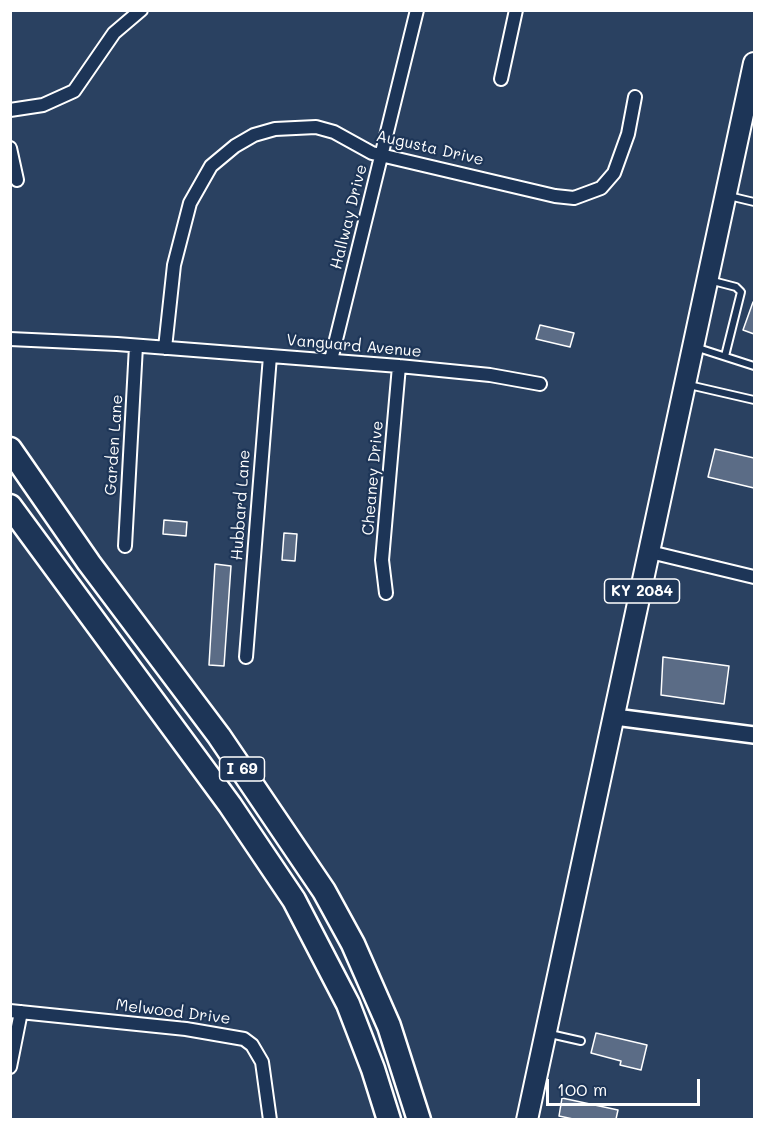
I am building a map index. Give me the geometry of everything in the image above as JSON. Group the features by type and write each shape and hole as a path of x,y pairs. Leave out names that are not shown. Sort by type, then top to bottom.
{"highway":[{"name":"I 69","path":"10,449 89,563 219,736 324,891 353,944 384,1015 419,1119"},
{"name":"I 69","path":"10,506 230,805 294,900 348,1005 373,1069 389,1119"}],"main road":[{"name":"KY 2084","path":"527,1119 726,195 750,107 754,63"}],"street":[{"path":"10,110 43,105 74,91 114,33 141,10"},
{"name":"Hallway Drive","path":"331,360 417,10"},
{"path":"501,79 516,10"},
{"name":"Augusta Drive","path":"165,348 174,265 183,223 199,184 218,159 254,135 295,126 325,129 363,149 381,155 555,196 583,196 601,188 614,172 628,134 635,97"},
{"path":"10,148 17,180"},
{"path":"10,339 136,346"},
{"name":"Vanguard Avenue","path":"136,346 399,366 490,375 540,384"},
{"name":"Garden Lane","path":"125,546 136,346"},
{"name":"Hubbard Lane","path":"246,657 270,356"},
{"name":"Cheaney Drive","path":"386,593 382,560 399,366"},
{"path":"650,552 754,577"},
{"path":"615,717 754,735"},
{"path":"10,1067 16,1011"},
{"name":"Melwood Drive","path":"16,1011 186,1029 244,1039 252,1045 262,1062 270,1119"}],"lane":[{"path":"726,195 754,202"},
{"path":"708,280 736,287 741,292 725,356"},
{"path":"694,346 754,366"},
{"path":"685,384 754,400"},
{"path":"547,1033 581,1041"}],"building":[{"path":"754,302 754,334 743,330"},
{"path":"540,325 574,333 570,347 536,339"},
{"path":"715,449 754,458 754,488 708,477"},
{"path":"164,520 187,522 186,536 163,534"},
{"path":"284,533 297,534 295,561 282,560"},
{"path":"215,564 231,566 224,666 209,665"},
{"path":"663,657 729,666 724,704 661,695"},
{"path":"596,1033 647,1045 641,1070 620,1065 621,1061 591,1053"},
{"path":"562,1098 618,1110 616,1119 573,1119 559,1116"}]}
